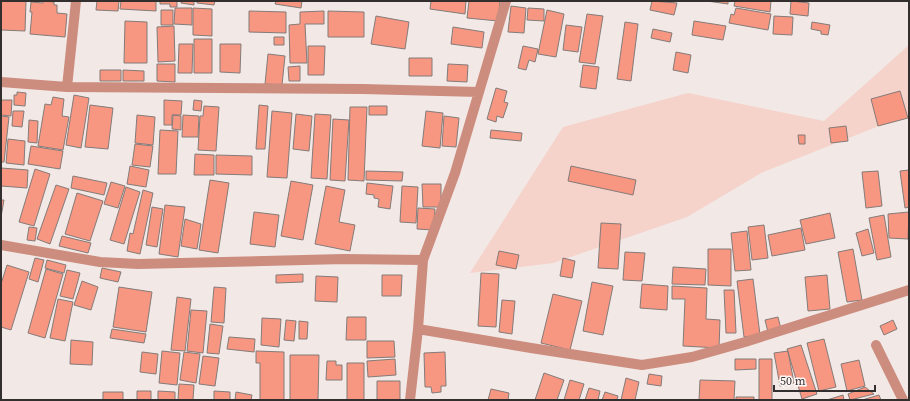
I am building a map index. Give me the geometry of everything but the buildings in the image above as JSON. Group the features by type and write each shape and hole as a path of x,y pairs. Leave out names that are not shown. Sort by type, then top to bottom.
{"street":[{"path":"67,87 76,1"},
{"path":"410,400 418,329 423,260 455,173 506,1"},
{"path":"1,82 67,87 356,88 479,92"},
{"path":"1,245 63,257 107,263 146,264 344,259 423,260"},
{"path":"418,329 642,365 692,357 745,342 909,290"},
{"path":"876,345 904,400"}],"shaded area":[{"path":"909,45 909,114 761,173 687,217 553,263 470,273 563,127 688,93 824,121"}]}
